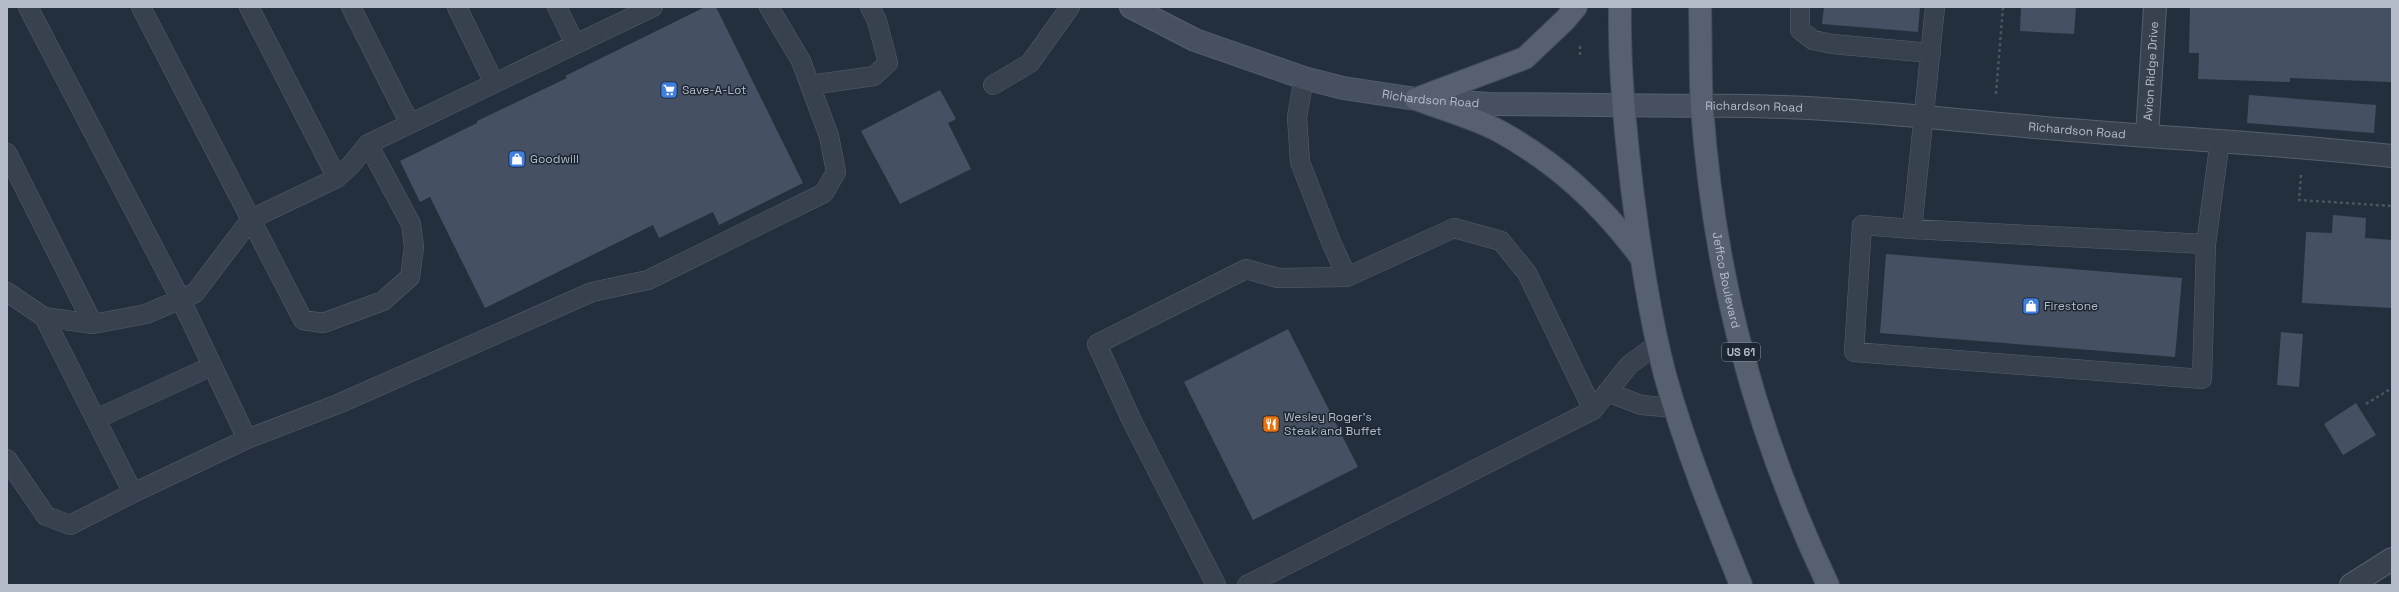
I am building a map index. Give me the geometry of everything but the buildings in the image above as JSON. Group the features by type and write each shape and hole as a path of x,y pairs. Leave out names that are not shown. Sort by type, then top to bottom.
{"main road":[{"name":"Richardson Road","path":"1131,7 1195,40 1304,78 1343,88 1416,99 1488,104 1702,106"},
{"path":"1416,99 1525,58 1565,20 1576,7"},
{"path":"1620,7 1622,106 1640,256 1659,343 1676,408 1695,469 1741,585"},
{"name":"Jeffco Boulevard","path":"1700,7 1702,106 1711,196 1720,260 1736,336 1762,424 1801,527 1828,585"},
{"path":"1416,99 1498,131 1572,179 1601,208 1640,256"}],"street":[{"name":"Avion Ridge Drive","path":"2147,134 2155,7"},
{"name":"Richardson Road","path":"1702,106 1750,105 1924,116 2220,140 2392,156"},
{"path":"2351,585 2392,559"}],"lane":[{"path":"28,7 181,300 246,439"},
{"path":"141,7 303,320 323,323 382,301 410,277 414,247 411,224 368,144"},
{"path":"249,7 337,178"},
{"path":"350,7 410,124"},
{"path":"457,7 494,83"},
{"path":"557,7 575,44"},
{"path":"44,318 93,324 146,314 195,293 251,219 337,178 368,144 653,7"},
{"path":"7,459 46,516 70,525 246,439 338,404 592,292 648,280 824,193 836,172 830,136 801,61 769,7"},
{"path":"810,85 874,76 888,63 877,21 870,7"},
{"path":"993,85 1030,63 1070,7"},
{"path":"1800,7 1800,30 1814,40 1832,44 1931,53"},
{"path":"1912,229 1935,7"},
{"path":"1304,78 1297,117 1300,162 1331,242 1347,277"},
{"path":"2206,244 1912,229 1862,225 1854,352 2202,379 2206,244 2220,140"},
{"path":"7,153 93,324"},
{"path":"1216,585 1131,419 1097,344 1246,269 1278,278 1347,277 1454,228 1501,241 1527,273 1593,410"},
{"path":"7,292 44,318 133,493"},
{"path":"1247,585 1593,410 1629,365 1659,343"},
{"path":"96,419 212,366"},
{"path":"1607,392 1641,405 1676,408"}],"path":[{"path":"1995,95 2003,7"},
{"path":"2301,173 2299,200 2392,206"},
{"path":"2366,404 2392,388"}],"place":[{"name":"Save-A-Lot","path":"669,90"},
{"name":"Goodwill","path":"517,159"},
{"name":"Firestone","path":"2031,306"},
{"name":"Wesley Roger's Steak and Buffet","path":"1271,424"}]}
